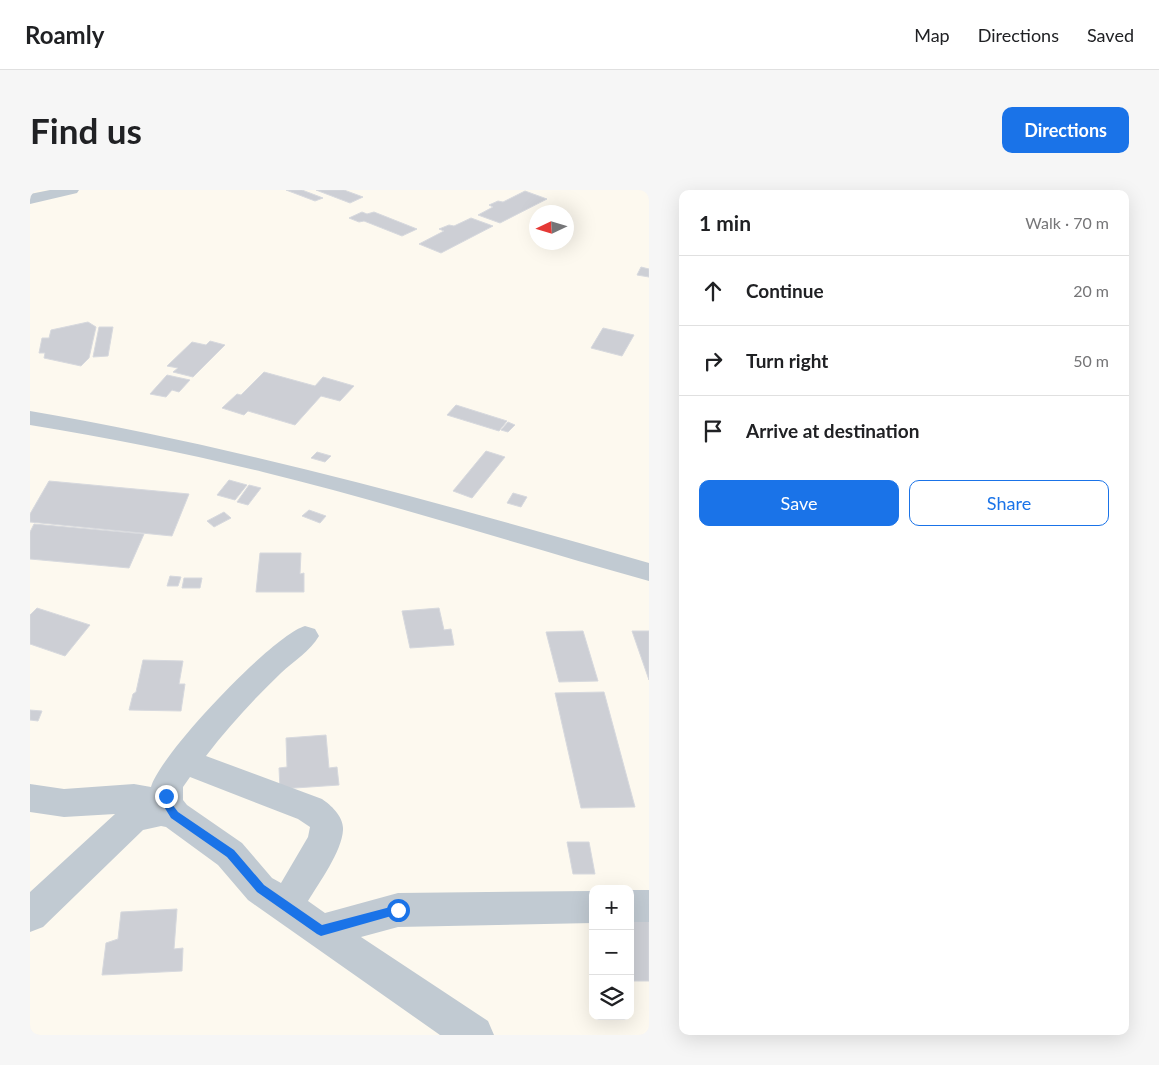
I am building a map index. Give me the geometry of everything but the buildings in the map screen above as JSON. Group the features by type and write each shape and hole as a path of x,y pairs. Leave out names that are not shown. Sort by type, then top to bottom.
{"street":[{"path":"30,199 71,190"},
{"path":"30,418 111,430 273,466 415,504 649,572"},
{"path":"175,815 167,805 167,786 185,760 218,718 270,666 305,636"},
{"path":"185,760 310,809 322,817 327,828 324,841 286,907"},
{"path":"30,798 64,803 134,798 148,800 175,815 230,854 260,889 474,1035"},
{"path":"30,915 131,820 161,812 175,815"},
{"path":"634,906 649,906"},
{"path":"321,931 398,910 589,907"}],"shaded area":[{"path":"30,190 649,190 649,1035 30,1035"}],"route":[{"path":"166,796 167,805 175,815 230,854 260,889 321,931 398,910"}]}
